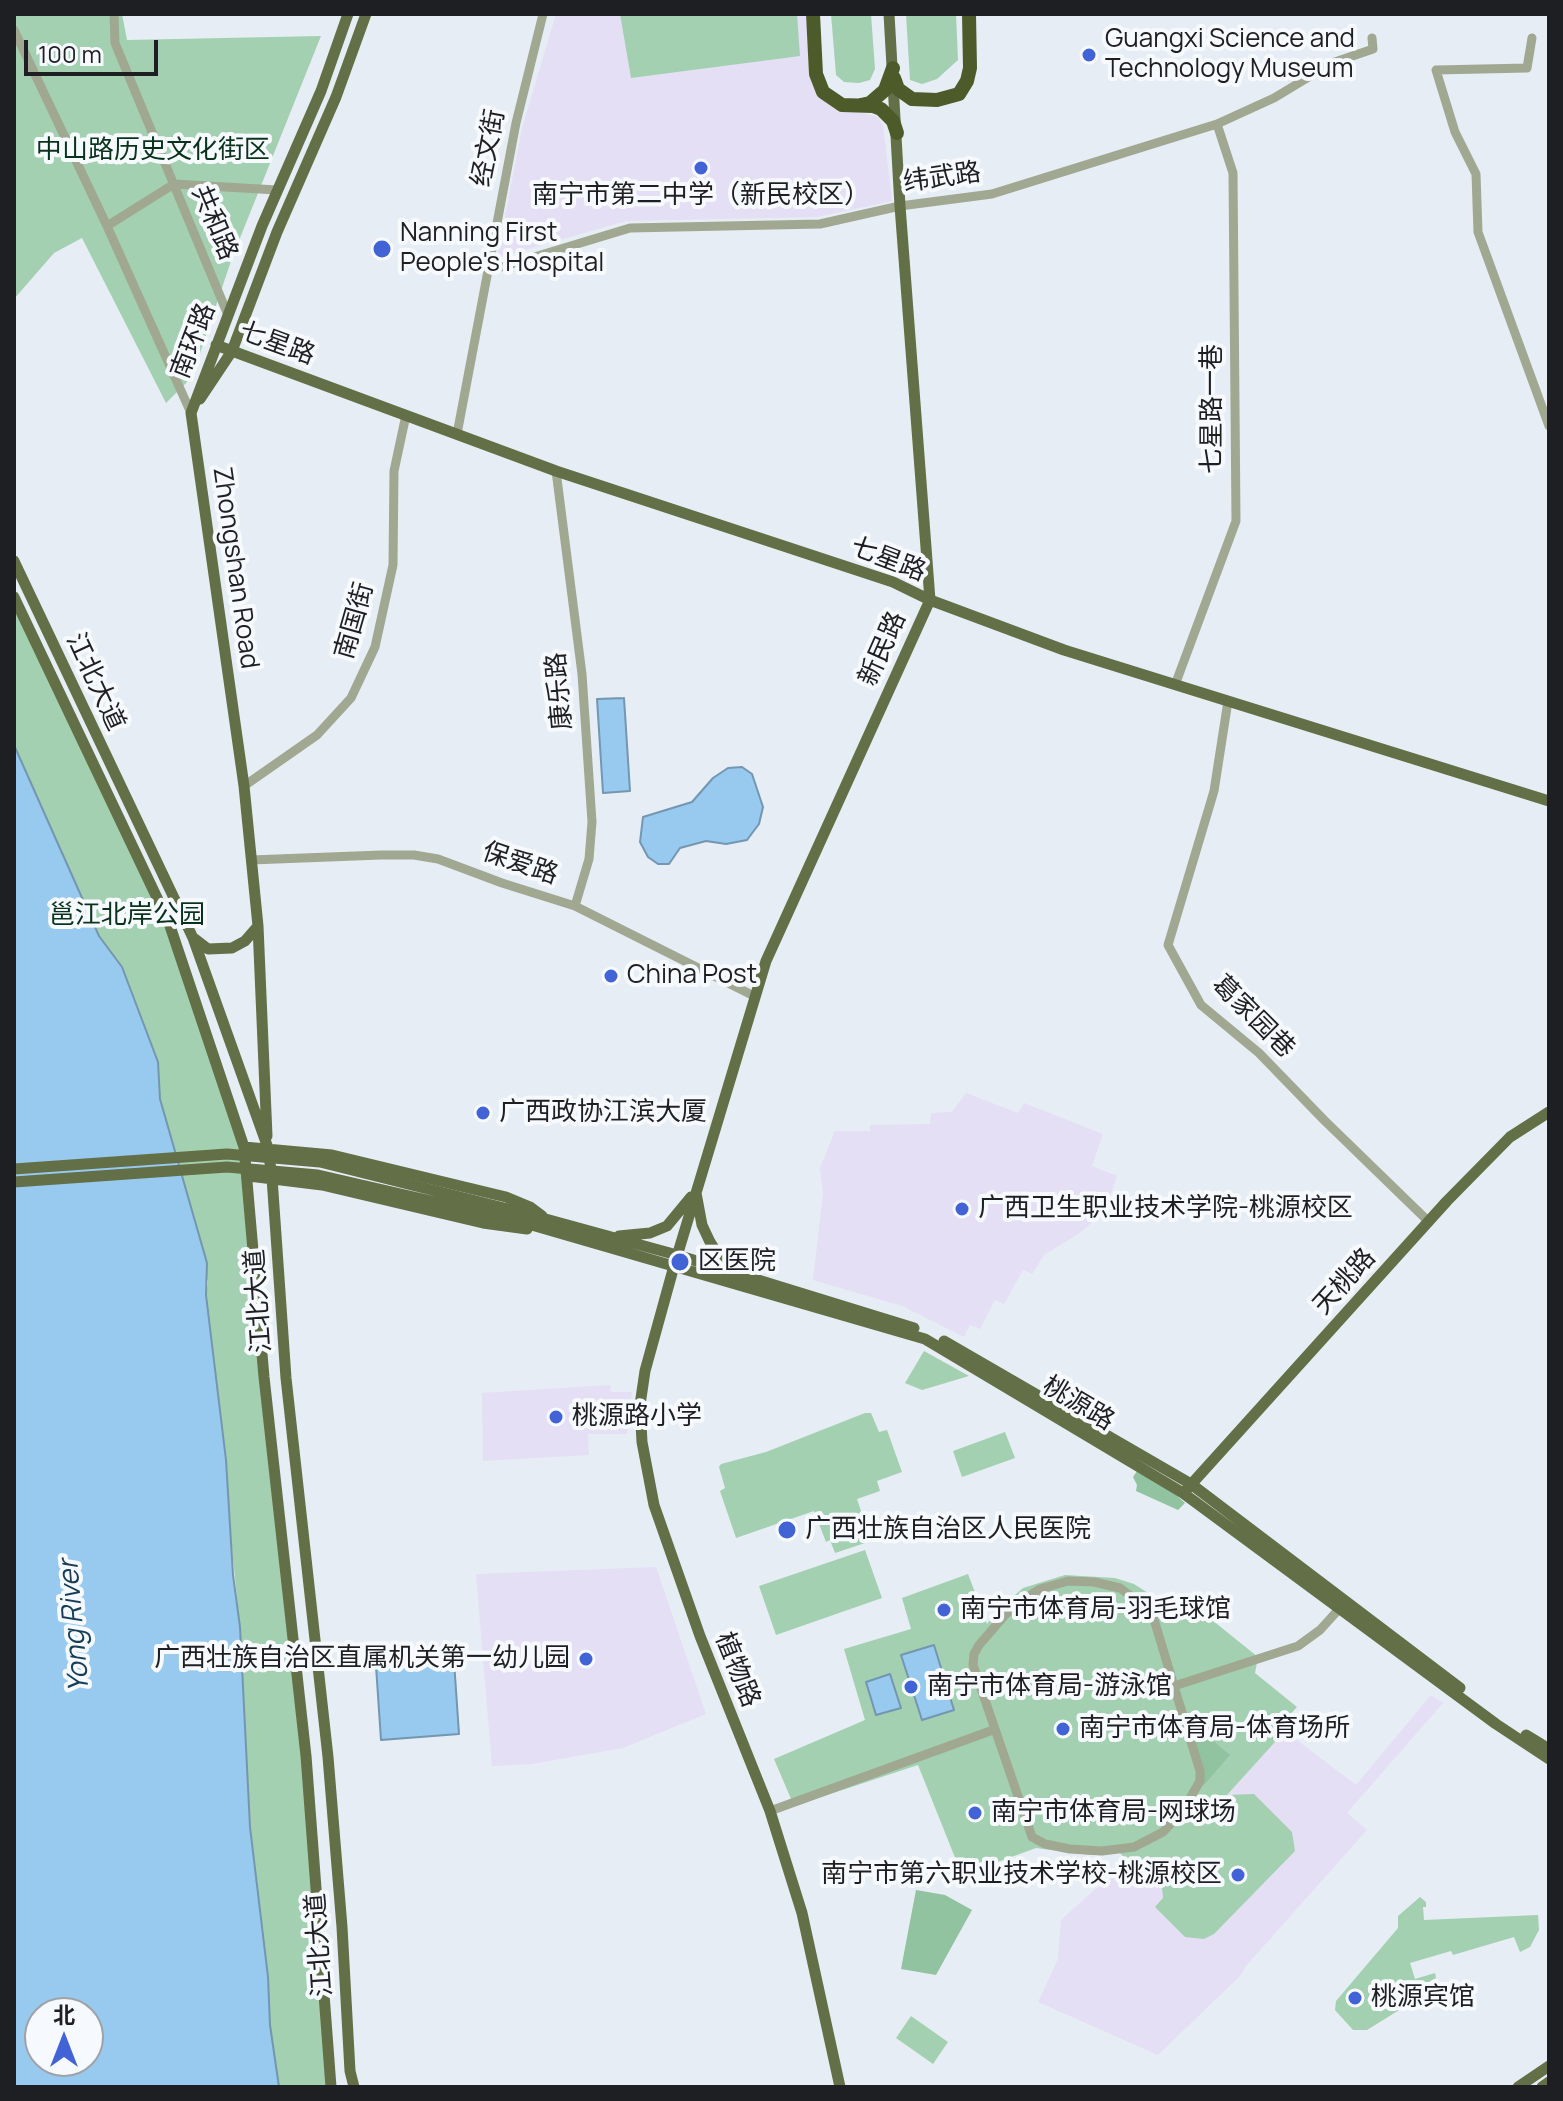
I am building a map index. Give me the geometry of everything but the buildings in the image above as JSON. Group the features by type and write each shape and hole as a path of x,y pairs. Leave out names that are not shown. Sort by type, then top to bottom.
{"highway":[{"path":"813,14 819,84 831,100 842,105 873,106 888,113 897,133"},
{"path":"893,73 904,96 937,100 959,94 970,68 969,14"},
{"path":"861,105 870,103 885,90 893,73"},
{"path":"897,133 902,113 921,100"}],"main road":[{"name":"南环路","path":"191,413 277,190 321,91 348,14"},
{"name":"南环路","path":"191,413 232,351 277,232 336,97 366,14"},
{"name":"新民路","path":"675,1260 766,961 930,600 900,206 889,14"},
{"name":"七星路","path":"216,345 556,471 893,582 930,600 1064,650 1549,801"},
{"name":"Zhongshan Road","path":"191,413 244,786 258,926 268,1148"},
{"name":"江北大道","path":"14,561 193,938 268,1148 286,1378 328,1757 350,2071 354,2087"},
{"name":"江北大道","path":"14,597 169,923 244,1147 249,1176 264,1377 306,1756 331,2087"},
{"path":"193,938 208,949 232,948 245,941 258,926"},
{"name":"天桃路","path":"1187,1489 1510,1137 1549,1112"},
{"path":"244,1147 332,1155 506,1197 530,1207 549,1225"},
{"path":"14,1169 227,1154 320,1162 519,1217"},
{"path":"14,1182 227,1167 318,1175 519,1217"},
{"path":"249,1176 322,1185 519,1229 549,1225"},
{"path":"606,1237 650,1233 667,1226 696,1190"},
{"path":"696,1190 702,1225 710,1242 720,1258 743,1275"},
{"name":"桃源路","path":"519,1217 675,1260 743,1275 928,1332 1187,1489 1500,1718 1549,1749"},
{"name":"桃源路","path":"549,1225 606,1237 925,1339 1187,1489 1340,1608 1496,1724 1549,1759"},
{"name":"植物路","path":"675,1260 645,1371 640,1405 647,1476 665,1540 700,1636 770,1811 802,1913 840,2087"},
{"path":"1518,2087 1549,2066"},
{"path":"1542,2087 1549,2082"}],"street":[{"name":"共和路","path":"114,14 115,43 228,315"},
{"name":"经文街","path":"457,434 516,123 543,14"},
{"name":"Zhongshan Road","path":"14,30 191,413"},
{"name":"纬武路","path":"488,271 630,228 820,224 900,206 992,194 1217,124 1274,98 1332,63 1373,49 1372,38"},
{"path":"1532,38 1527,68 1436,70 1455,132 1476,174 1478,232 1549,426"},
{"name":"七星路一巷","path":"1175,685 1236,521 1233,173 1217,124"},
{"path":"107,226 174,184 277,190"},
{"name":"南国街","path":"244,786 317,735 351,698 375,647 393,565 394,471 406,415"},
{"name":"康乐路","path":"556,471 582,674 592,822 589,859 575,906"},
{"name":"葛家园巷","path":"1228,701 1214,791 1168,945 1201,1005 1259,1053 1429,1222"},
{"name":"保爱路","path":"251,860 414,855 438,859 575,906 754,996"},
{"path":"1068,1581 1094,1582 1120,1588 1153,1616 1174,1686 1200,1771 1200,1781 1182,1812 1163,1832 1134,1847 1102,1851 1070,1849 1045,1844 1032,1837 973,1665 974,1654 991,1630 1024,1599 1040,1589 1068,1581"},
{"path":"1174,1686 1298,1646 1320,1630 1340,1608"},
{"path":"770,1811 993,1730"}],"shaded area":[{"name":"南宁市第二中学（新民校区）","path":"556,14 806,14 810,77 859,112 878,117 883,125 892,201 817,217 626,221 497,258 522,128"},
{"name":"广西卫生职业技术学院-桃源校区","path":"966,1093 1018,1113 1024,1103 1103,1134 1092,1166 1117,1176 1109,1199 1095,1220 1044,1255 1032,1274 1023,1270 1004,1304 995,1300 980,1329 970,1325 964,1337 902,1306 813,1280 823,1193 820,1168 835,1131 870,1131 870,1125 930,1124 931,1113 952,1112"},
{"name":"桃源路小学","path":"610,1385 611,1392 632,1392 627,1434 588,1434 589,1455 483,1461 482,1393"},
{"name":"广西壮族自治区直属机关第一幼儿园","path":"656,1567 706,1714 623,1748 532,1764 492,1766 476,1574"},
{"name":"南宁市第六职业技术学校-桃源校区","path":"1431,1695 1443,1703 1347,1813 1367,1830 1241,1975 1158,2055 1038,2002 1058,1959 1061,1920 1094,1890 1131,1865 1143,1879 1207,1817 1285,1731 1356,1785"}],"green space":[{"name":"中山路历史文化街区","path":"14,14 122,14 127,40 321,36 232,258 192,377 166,403 82,238 54,253 14,299"},
{"path":"620,14 797,14 800,56 631,78"},
{"path":"831,14 871,14 875,69 870,80 844,82 836,75"},
{"path":"906,14 956,14 958,60 937,79 922,84 910,80"},
{"name":"邕江北岸公园","path":"14,597 169,923 244,1147 306,1756 331,2087 279,2087 250,1827 240,1627 206,1295 208,1282 160,1099 158,1062 122,967 99,936 14,745"},
{"path":"924,1351 969,1376 922,1390 905,1383"},
{"path":"871,1413 879,1432 887,1430 902,1472 877,1481 880,1491 857,1499 871,1541 835,1553 830,1540 826,1542 814,1511 736,1538 720,1491 725,1488 719,1467 721,1464 766,1452"},
{"path":"1005,1432 1015,1458 962,1477 953,1451"},
{"path":"1137,1471 1173,1492 1185,1503 1178,1510 1136,1491 1133,1477"},
{"path":"865,1550 882,1598 776,1635 759,1586"},
{"name":"南宁市体育局-体育场所","path":"968,1574 987,1624 1023,1588 1065,1575 1115,1578 1134,1584 1148,1593 1158,1619 1197,1608 1258,1657 1255,1673 1297,1707 1279,1726 1285,1731 1227,1795 1254,1794 1292,1832 1295,1851 1214,1934 1204,1939 1185,1937 1155,1907 1163,1898 1161,1877 1154,1871 1143,1879 1120,1853 1091,1855 1036,1848 962,1875 918,1765 794,1806 774,1759 865,1720 844,1649 911,1629 902,1598"},
{"path":"1188,1720 1230,1755 1203,1786 1204,1781"},
{"path":"916,1890 945,1895 972,1910 936,1975 901,1969"},
{"path":"1420,1897 1426,1902 1426,1907 1423,1907 1424,1920 1538,1915 1539,1930 1530,1947 1520,1952 1514,1937 1453,1955 1451,1951 1410,1963 1415,1979 1435,1973 1436,1978 1413,1991 1417,1999 1367,2030 1353,2030 1335,2010 1336,2001 1398,1928 1398,1916"},
{"path":"911,2016 948,2042 933,2064 896,2038"}],"water":[{"path":"624,698 630,791 603,793 597,699"},
{"name":"Yong River","path":"14,745 99,936 122,967 158,1062 160,1099 207,1263 206,1295 226,1460 233,1575 240,1627 250,1827 279,2087 14,2087"},
{"path":"742,767 752,774 763,807 759,824 747,840 726,844 706,841 680,848 669,864 658,864 648,857 640,842 643,817 692,802 713,778 728,768"},
{"path":"934,1645 954,1710 922,1720 901,1655"},
{"path":"454,1661 459,1734 381,1740 376,1666"},
{"path":"890,1674 901,1708 876,1715 866,1682"}],"place":[{"name":"Guangxi Science and Technology Museum","path":"1089,55"},
{"name":"南宁市第二中学（新民校区）","path":"701,168"},
{"name":"Nanning First People's Hospital","path":"382,249"},
{"name":"China Post","path":"611,976"},
{"name":"广西政协江滨大厦","path":"483,1113"},
{"name":"广西卫生职业技术学院-桃源校区","path":"962,1209"},
{"name":"区医院","path":"680,1262"},
{"name":"桃源路小学","path":"556,1417"},
{"name":"广西壮族自治区人民医院","path":"787,1530"},
{"name":"南宁市体育局-羽毛球馆","path":"944,1610"},
{"name":"广西壮族自治区直属机关第一幼儿园","path":"586,1659"},
{"name":"南宁市体育局-游泳馆","path":"911,1687"},
{"name":"南宁市体育局-体育场所","path":"1063,1729"},
{"name":"南宁市体育局-网球场","path":"975,1813"},
{"name":"南宁市第六职业技术学校-桃源校区","path":"1238,1875"},
{"name":"桃源宾馆","path":"1355,1998"}]}
